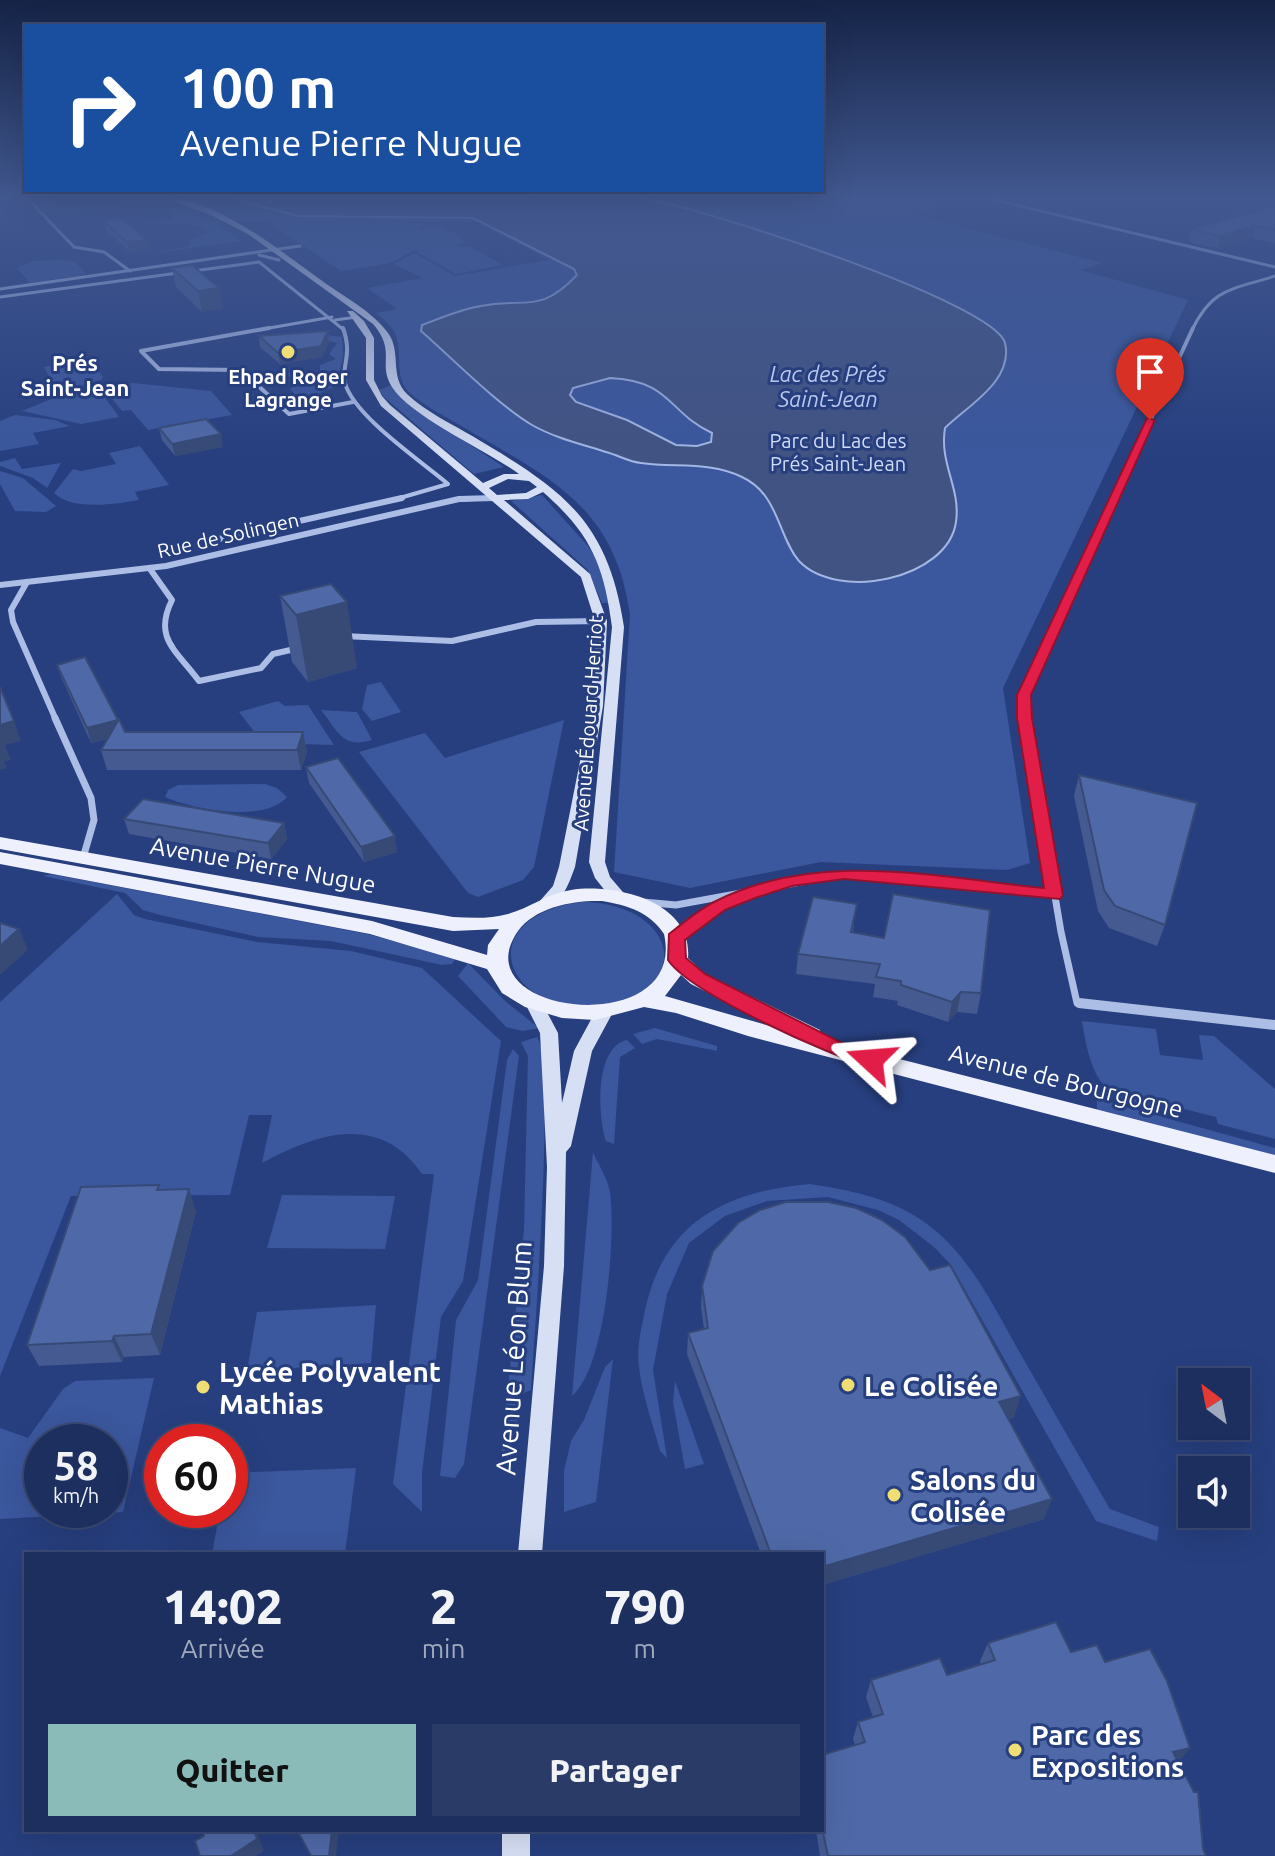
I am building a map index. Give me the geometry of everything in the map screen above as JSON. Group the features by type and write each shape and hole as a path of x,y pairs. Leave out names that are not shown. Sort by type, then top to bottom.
{"main road":[{"name":"Avenue Édouard Herriot","path":"314,286 357,317 370,333 374,344 370,381 380,398 586,576 601,621 597,706 577,825 560,888 547,902"},
{"name":"Avenue Édouard Herriot","path":"325,286 376,321 390,341 389,368 398,390 541,483 585,527 607,564 615,594 618,627 597,862 611,891 625,899"},
{"path":"481,488 507,476 541,483"},
{"path":"494,498 528,496 541,483"},
{"name":"Avenue Pierre Nugue","path":"0,843 430,921 481,924 517,918 547,902 588,894 625,899 661,918 675,938"},
{"name":"Avenue Pierre Nugue","path":"0,858 372,928 498,965"},
{"path":"517,918 499,945 498,965 510,987 535,1005 579,1015 603,1014 645,1000 672,975 677,960 675,938"},
{"name":"Avenue de Bourgogne","path":"677,960 698,979 844,1052"},
{"name":"Avenue de Bourgogne","path":"645,1000 678,1006 748,1028 1275,1164"},
{"name":"Avenue Léon Blum","path":"530,1552 554,1266 557,1167 549,1033 535,1005"},
{"name":"Avenue Léon Blum","path":"557,1167 583,1051 603,1014"},
{"path":"516,1832 516,1856"}],"street":[{"path":"0,289 24,286"},
{"path":"0,297 76,286"},
{"path":"219,539 440,489 448,484 353,402 343,373 349,340 334,319 290,286"},
{"path":"1246,286 1223,293 1204,305 1030,677 1024,695 1024,718 1054,895 1077,1003 1275,1025"},
{"path":"353,402 289,414 241,370 159,369 141,351 357,317"},
{"name":"Rue de Solingen","path":"459,499 481,488"},
{"name":"Rue de Solingen","path":"0,585 150,569 459,499 494,498"},
{"path":"362,507 374,519"},
{"path":"150,569 172,600 162,620 163,632 199,681 261,668 273,654 303,647"},
{"path":"27,582 11,610 13,622 91,798 94,820 83,858"},
{"path":"329,640 358,634 452,641 536,622 601,621"},
{"name":"Avenue Pierre Nugue","path":"625,899 676,905 789,881 844,874 1054,895"},
{"name":"Avenue Pierre Nugue","path":"675,938 719,906 789,881"}],"green space":[{"name":"Parc du Lac des Prés Saint-Jean","path":"1136,286 1188,300 1003,688 1030,863 1007,870 821,862 690,888 614,872 630,615 622,577 610,546 573,499 550,480 430,408 405,388 400,374 395,332 376,313 397,309 367,288"},
{"path":"310,336 342,337 343,356 337,385 315,396 296,396 290,389 298,384 288,375 293,367 301,374 320,371 320,365 336,359 329,354 337,343"},
{"path":"83,359 90,361 103,377 101,380 48,396 52,382 44,367"},
{"path":"133,383 211,391 232,415 148,430 131,410 122,411 103,387"},
{"path":"392,385 425,415 504,467 474,474 384,397 379,390"},
{"path":"98,388 119,417 81,424 22,411 66,393"},
{"path":"15,415 55,420 70,426 33,433 39,444 0,451 0,421"},
{"path":"140,446 169,485 135,492 139,500 107,504 72,502 54,493 73,469 81,471 116,464 109,453"},
{"path":"15,458 22,469 61,463 47,488 33,478 0,466 0,462"},
{"path":"0,471 23,478 56,506 46,512 15,511 0,484"},
{"path":"542,495 588,546 602,567 609,603 602,603 588,570 511,501"},
{"path":"381,682 401,712 372,721 362,709 367,685"},
{"path":"278,701 285,706 308,705 334,745 263,743 239,712"},
{"path":"321,710 357,712 372,740 347,740"},
{"path":"564,720 534,867 523,880 478,897 468,893 359,752 425,733 445,758"},
{"path":"265,784 277,788 287,797 263,810 229,812 165,797 168,790 178,785"},
{"path":"51,874 367,934 456,958 452,964 442,965 331,941 258,937 143,910 125,893 43,876"},
{"path":"117,894 134,915 145,919 257,942 351,951 422,968 501,1041 463,1281 441,1317 422,1473 422,1512 393,1484 434,1174 422,1174 405,1154 387,1142 367,1135 326,1137 304,1143 262,1163 272,1115 249,1115 230,1195 71,1196 0,1376 0,1002"},
{"path":"581,902 613,906 638,916 655,931 663,948 663,966 653,983 633,996 603,1005 569,1006 542,997 523,983 512,965 512,946 522,927 545,912"},
{"path":"468,963 505,1001 539,1028 523,1031 506,1027 458,976"},
{"path":"1082,1021 1156,1029 1160,1055 1203,1060 1199,1035 1214,1036 1275,1089 1275,1139 1218,1124 1216,1117 1180,1108 1175,1116 1119,1097 1099,1078 1092,1064"},
{"path":"655,1028 717,1046 717,1051 657,1039 642,1044 633,1034"},
{"path":"537,1037 542,1058 544,1147 531,1390 519,1395 514,1444 500,1468 524,1229 528,1056 521,1042"},
{"path":"627,1040 635,1048 620,1057 614,1144 606,1141 603,1130 601,1084 609,1055 616,1045"},
{"path":"513,1049 519,1056 464,1464 455,1478 440,1476 456,1320 478,1280 507,1060"},
{"path":"1097,1099 1275,1148 1275,1155 1097,1112"},
{"path":"593,1152 610,1192 610,1268 601,1331 593,1358 584,1381 572,1396"},
{"path":"810,1184 853,1192 894,1205 938,1232 967,1265 992,1302 1110,1509 1159,1527 1157,1541 1096,1521 951,1265 934,1247 899,1220 878,1210 828,1197 767,1201 725,1216 689,1243 667,1294 653,1370 667,1458 660,1451 643,1388 638,1352 655,1276 685,1231 705,1215 753,1194"},
{"path":"282,1195 395,1196 385,1249 267,1248"},
{"path":"376,1305 371,1363 247,1371 257,1312"},
{"path":"613,1359 596,1502 564,1512 564,1471 571,1441 584,1420 605,1367"},
{"path":"154,1378 128,1490 128,1424 38,1424 63,1389 75,1381"},
{"path":"675,1381 704,1464 685,1469 673,1402"},
{"path":"0,1428 24,1437 24,1518 0,1519"},
{"path":"356,1468 345,1552 212,1552 217,1528 248,1528 248,1472"}],"water":[{"name":"Lac des Prés Saint-Jean","path":"910,286 989,325 1005,343 1003,369 987,392 945,428 945,453 957,510 949,542 934,558 913,570 889,578 864,582 839,580 817,573 799,561 792,551 764,494 742,477 705,467 637,462 541,430 505,406 421,331 422,325 466,309 542,300 564,287","holes":["610,378 646,385 712,433 711,442 697,446 676,445 627,420 576,402 570,395 573,388"]}],"building":[{"path":"192,286 219,288 198,291"},
{"path":"328,331 321,346 278,353 259,336"},
{"path":"206,419 221,434 172,444 159,428"},
{"path":"331,584 347,602 296,615 280,596"},
{"path":"85,657 118,720 87,728 57,665"},
{"path":"0,687 14,721 0,725"},
{"path":"119,719 125,732 303,732 297,750 101,750"},
{"path":"338,758 395,836 361,847 306,767"},
{"path":"1079,775 1197,803 1165,925 1115,906 1104,890"},
{"path":"143,799 284,823 268,843 124,819"},
{"path":"893,894 990,910 981,993 961,992 952,1002 901,985 901,981 876,977 880,964 798,954 813,897 857,904 851,932 884,938"},
{"path":"0,923 19,929 0,946"},
{"path":"159,1185 157,1190 189,1189 151,1334 114,1336 112,1341 27,1345 81,1187"},
{"name":"Le Colisée","path":"786,1202 828,1202 856,1208 882,1220 905,1237 930,1270 950,1265 1021,1396 999,1402 1052,1499 824,1566 824,1552 770,1552 688,1333 708,1328 702,1286 713,1251 738,1223 760,1210"},
{"name":"Parc des Expositions","path":"1056,1622 1071,1652 1097,1645 1105,1662 1150,1649 1167,1681 1190,1748 1173,1752 1194,1792 1198,1792 1206,1856 828,1856 823,1832 824,1754 865,1742 858,1722 883,1714 871,1680 940,1658 947,1675 995,1660 988,1643"},
{"path":"203,1832 255,1832 257,1839 231,1856 200,1856 195,1841 204,1836"},
{"path":"298,1832 332,1832 329,1856 311,1856"}],"place":[{"name":"Ehpad Roger Lagrange","path":"288,352"},
{"name":"Le Colisée","path":"848,1385"},
{"name":"Lycée Polyvalent Mathias","path":"203,1387"},
{"name":"Salons du Colisée","path":"894,1495"},
{"name":"Parc des Expositions","path":"1015,1750"}],"district":[{"name":"Prés Saint-Jean","path":"75,374"}],"route":[{"path":"871,1060 844,1052 698,979 677,960 675,938 719,906 749,894 789,881 844,874 1010,888 1054,895 1024,718 1024,695 1150,420"}]}
